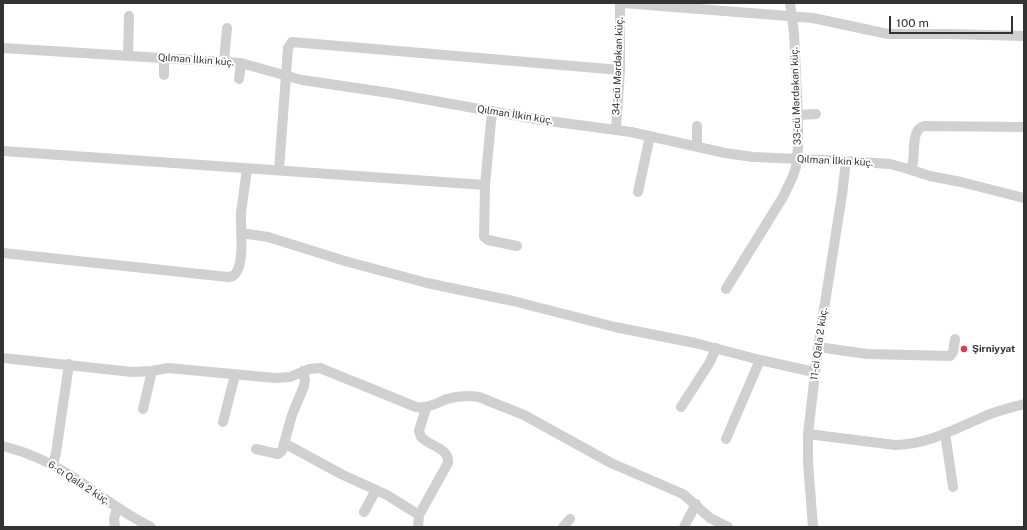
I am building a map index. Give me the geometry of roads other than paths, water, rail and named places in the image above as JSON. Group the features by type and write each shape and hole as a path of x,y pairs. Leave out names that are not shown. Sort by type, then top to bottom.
{"street":[{"path":"621,3 813,18 888,34 1024,36"},
{"name":"34-cü Mərdəkan küç.","path":"616,130 620,70 621,3"},
{"name":"33-cü Mərdəkan küç.","path":"726,289 783,197 793,176 797,159 798,115 790,3"},
{"path":"128,56 129,16"},
{"path":"224,61 226,28"},
{"path":"279,170 288,48 290,44 295,42 620,70"},
{"name":"Qılman İlkin küç.","path":"3,48 241,63 310,82 390,93 541,120 616,130 741,156 890,164 930,176 961,182 1024,198"},
{"path":"164,58 164,74"},
{"path":"239,79 241,63"},
{"path":"492,112 485,185 484,236 488,240 517,246"},
{"path":"798,115 816,114"},
{"path":"697,126 697,147"},
{"path":"911,170 914,158 915,135 920,127 1024,127"},
{"path":"638,192 650,136"},
{"path":"3,151 485,185"},
{"name":"11-ci Qala 2 küç.","path":"813,527 808,462 808,434 814,372 846,161"},
{"path":"3,253 228,277 233,276 236,274 240,262 242,243 241,212 247,169"},
{"path":"241,233 268,237 345,261 427,283 513,301 615,327 716,348 814,372"},
{"path":"818,347 867,354 950,356 954,352 955,340"},
{"path":"681,407 710,362 716,348"},
{"path":"3,358 132,372 152,371 168,368 275,378 290,377 309,368 320,368 411,406 426,408 453,398 472,396 486,399 524,415 611,463 683,494 710,518 728,527"},
{"path":"726,439 760,360"},
{"path":"53,465 69,364"},
{"path":"143,409 152,371"},
{"path":"256,449 278,454 282,451 292,414 304,386 305,380 303,372"},
{"path":"222,422 235,375"},
{"path":"808,434 906,445 920,442 945,433 984,416 1024,404"},
{"path":"418,527 419,515 449,459 445,452 420,437 419,431 426,408"},
{"path":"945,433 953,487"},
{"path":"284,443 341,474 387,495 419,515"},
{"name":"6-cı Qala 2 küç.","path":"3,446 27,453 53,465 75,478 117,508 151,527"},
{"path":"364,512 376,490"},
{"path":"684,527 696,504"},
{"path":"115,527 114,519 117,508"},
{"path":"563,527 570,519"}],"place":[{"name":"Şirniyyat","path":"964,349"}]}
